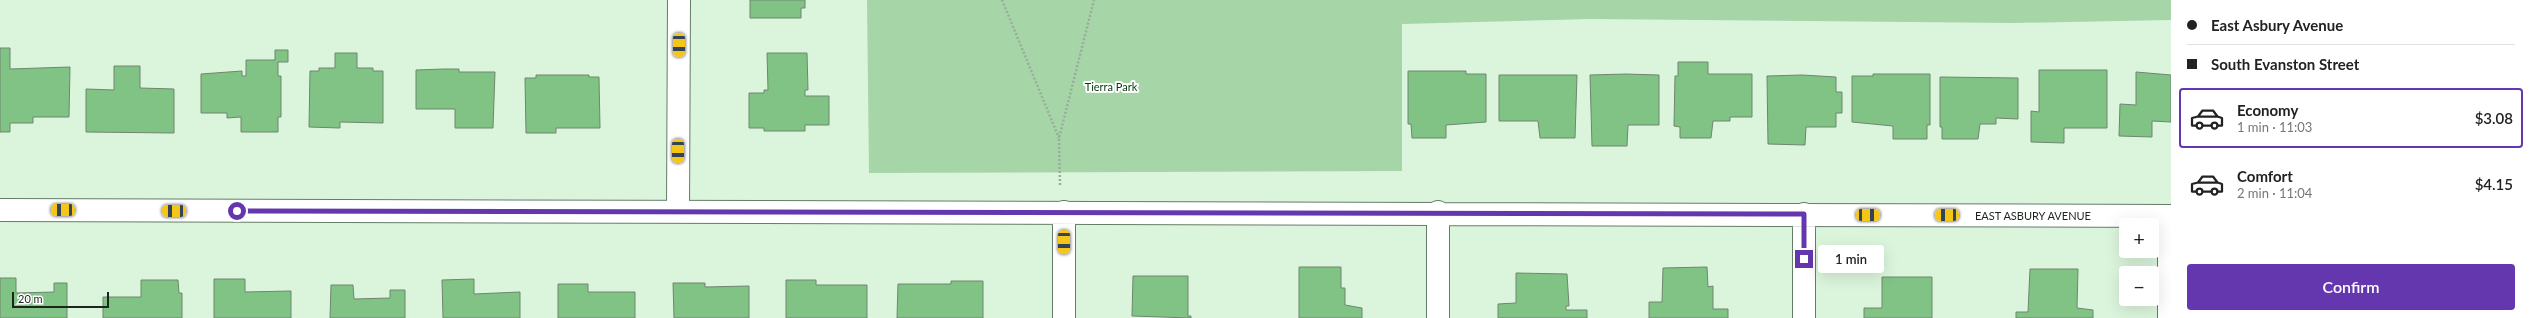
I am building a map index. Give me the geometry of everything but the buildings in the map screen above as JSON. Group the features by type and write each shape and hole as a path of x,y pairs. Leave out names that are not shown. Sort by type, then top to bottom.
{"street":[{"path":"678,211 679,0"},
{"name":"EAST ASBURY AVENUE","path":"0,210 1438,212 2170,216"},
{"path":"1064,212 1064,318"},
{"path":"1438,212 1438,318"},
{"path":"1804,214 1804,318"},
{"path":"2169,318 2170,216"}],"path":[{"path":"1002,0 1059,138"},
{"path":"1064,212 1058,177 1059,138 1094,0"}],"green space":[{"name":"Tierra Park","path":"867,0 2171,0 2171,20 2014,23 1590,19 1402,24 1402,171 869,173"}],"route":[{"path":"237,211 1438,212 1804,214 1804,259"}]}
